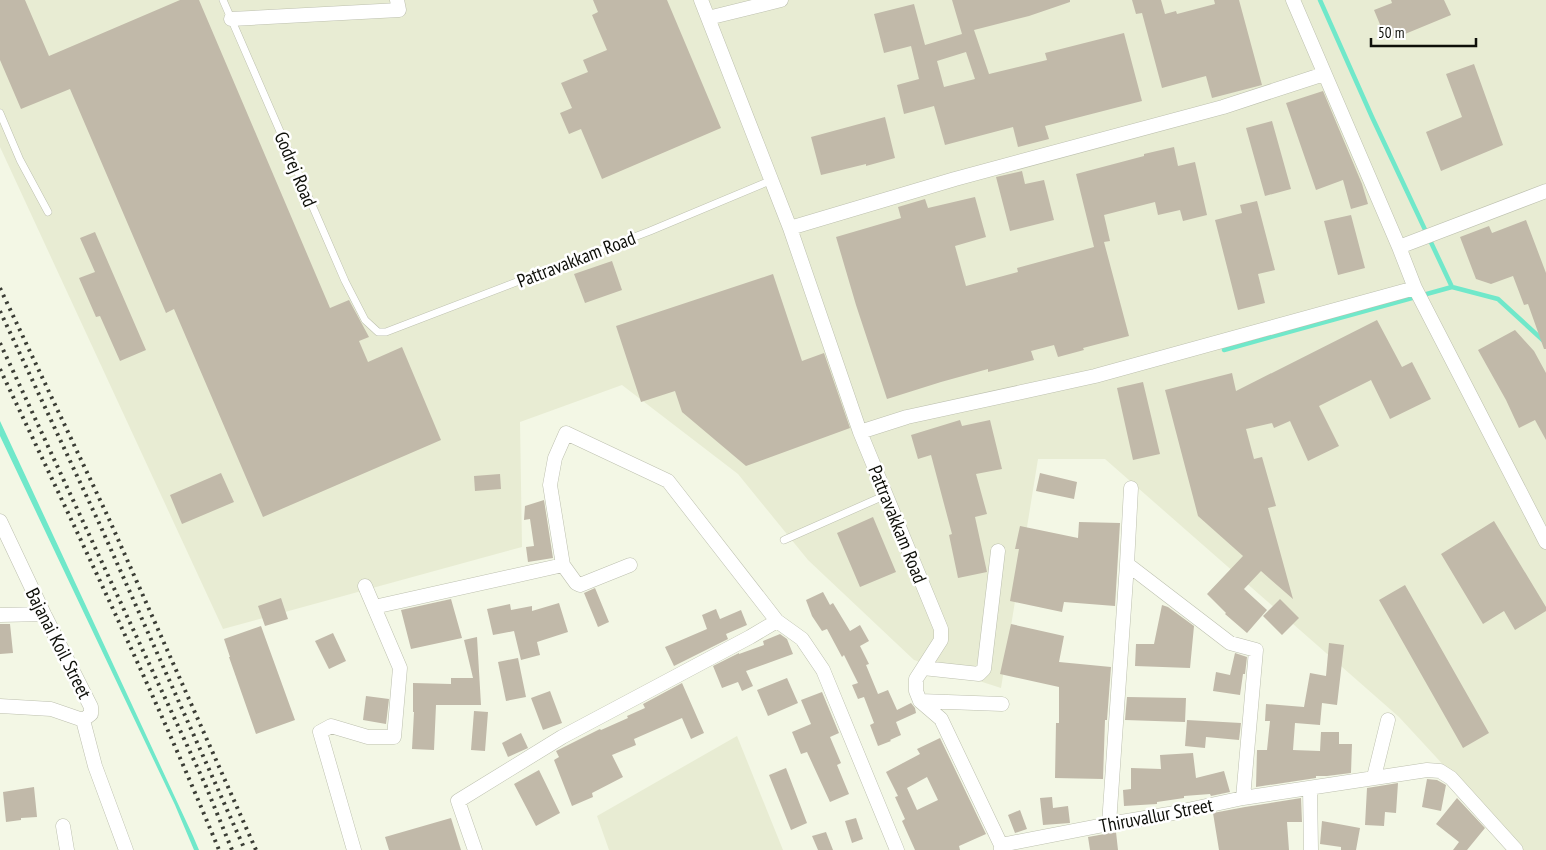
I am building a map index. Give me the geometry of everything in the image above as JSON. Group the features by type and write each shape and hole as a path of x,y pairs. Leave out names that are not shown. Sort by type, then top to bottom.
{"street":[{"path":"231,19 399,10 397,0"},
{"name":"Pattravakkam Road","path":"701,0 790,228 860,432 942,630 942,640 916,679 916,691 920,701"},
{"path":"708,18 781,0"},
{"path":"1293,0 1399,246 1415,288 1546,542"},
{"path":"790,228 955,179 1223,107 1324,74"},
{"path":"1399,246 1546,191"},
{"path":"860,432 907,417 1095,376 1415,288"},
{"path":"630,565 580,585 576,583 563,565 550,485 555,458 566,433 668,481 777,621 802,639 823,670 897,850"},
{"path":"1108,824 1131,488"},
{"name":"Bajanai Koil Street","path":"1,526 91,707 91,714 83,720 96,766 126,850"},
{"path":"923,668 979,674 984,669 998,551"},
{"path":"1127,564 1230,643 1256,650 1243,798"},
{"path":"374,607 563,565"},
{"path":"354,850 320,732 331,726 368,737 394,737 400,668 365,586"},
{"path":"0,615 44,614"},
{"path":"476,850 458,800 562,737 742,642 777,621"},
{"path":"920,701 1002,704"},
{"path":"920,701 941,720 1001,847"},
{"path":"0,706 51,709 83,720"},
{"path":"1374,777 1388,720"},
{"name":"Thiruvallur Street","path":"1001,847 1243,798 1427,770 1440,771 1452,778 1516,850"},
{"path":"1310,788 1315,848"},
{"path":"63,826 66,850"}],"lane":[{"name":"Godrej Road","path":"223,0 345,281 365,320 378,332"},
{"path":"0,113 20,160 48,212"},
{"name":"Pattravakkam Road","path":"378,332 395,329 650,231 772,180"},
{"path":"784,540 886,495"}],"shaded area":[{"path":"0,0 1546,0 1546,850 1522,850 1399,717 1105,459 1038,459 1001,688 914,660 808,560 738,474 622,385 520,422 522,547 223,629 0,147"},
{"path":"737,736 783,850 609,850 597,816"}],"water":[{"path":"0,421 199,850 194,850 175,805 0,436"}],"building":[{"path":"0,0 25,0 49,56 180,0 199,0 330,308 349,300 369,337 359,341 368,362 402,347 441,440 263,517 174,309 166,313 70,89 21,109 0,60"},
{"path":"593,0 667,0 721,128 602,179 581,129 569,134 560,113 572,108 561,83 588,72 583,60 607,50 592,15 598,12"},
{"path":"952,0 1070,0 1070,2 1029,16 974,30 989,74 1047,60 1045,53 1124,33 1142,101 1045,126 1049,139 1018,147 1013,127 945,145 934,106 904,114 897,85 919,79 911,46 884,53 874,14 914,4 925,45 962,34","holes":["966,52 975,79 944,87 937,61"]},
{"path":"1132,0 1161,0 1165,14 1176,11 1177,14 1215,4 1214,0 1239,0 1262,85 1212,98 1206,76 1162,88 1142,13 1136,14"},
{"path":"1391,0 1444,0 1451,15 1405,34 1404,32 1386,39 1374,10 1392,3"},
{"path":"1474,64 1503,145 1441,171 1426,132 1462,117 1446,74"},
{"path":"1323,91 1362,184 1368,204 1351,209 1343,180 1316,190 1286,103"},
{"path":"885,117 895,158 821,175 811,137"},
{"path":"1272,121 1291,189 1265,196 1246,128"},
{"path":"1174,147 1178,166 1195,162 1207,215 1183,221 1180,210 1158,215 1155,202 1104,215 1110,241 1104,242 1129,336 1083,348 1084,350 1058,357 1054,345 1031,351 1034,360 988,372 988,369 887,399 836,237 901,218 898,207 925,199 928,208 975,197 986,237 955,246 966,286 1018,272 1017,268 1094,247 1076,174"},
{"path":"1022,171 1025,184 1044,180 1054,220 1010,231 996,177"},
{"path":"1257,201 1275,270 1258,274 1265,303 1238,310 1215,220 1242,213 1240,205"},
{"path":"1351,215 1365,268 1338,275 1324,221"},
{"path":"1526,220 1546,273 1546,349 1544,349 1528,304 1524,305 1513,276 1491,284 1476,279 1460,237 1489,226 1492,233"},
{"path":"95,232 146,350 120,361 100,316 96,317 79,278 95,272 80,238"},
{"path":"612,261 622,290 585,303 574,274"},
{"path":"773,274 802,361 824,353 850,428 746,466 682,412 675,391 641,402 616,326"},
{"path":"1377,320 1402,367 1412,362 1431,399 1390,419 1371,380 1319,406 1339,446 1308,461 1290,421 1274,428 1272,423 1246,429 1254,459 1262,457 1276,506 1268,508 1293,599 1261,571 1244,589 1267,610 1247,633 1225,614 1207,594 1243,556 1198,516 1165,390 1232,373 1236,391"},
{"path":"1515,330 1534,351 1546,373 1546,440 1535,420 1519,428 1506,400 1478,350"},
{"path":"1143,382 1160,454 1133,460 1117,388"},
{"path":"960,420 962,426 990,420 1002,469 976,474 987,514 975,517 987,572 958,578 949,535 952,534 931,455 918,459 911,435"},
{"path":"221,473 234,502 182,524 170,495"},
{"path":"1040,473 1077,482 1074,499 1036,491"},
{"path":"500,474 501,489 475,491 474,476"},
{"path":"544,500 553,558 528,562 526,547 534,546 530,519 524,520 525,506"},
{"path":"873,517 896,572 860,587 837,533"},
{"path":"1494,521 1546,607 1546,611 1515,630 1504,611 1483,624 1441,554"},
{"path":"1079,522 1120,523 1115,606 1064,602 1062,612 1010,601 1019,549 1015,549 1020,526 1078,538"},
{"path":"1405,585 1489,733 1463,748 1379,600"},
{"path":"595,588 609,622 598,627 584,593"},
{"path":"823,592 830,605 833,603 850,631 860,625 869,641 860,646 869,664 866,665 878,694 888,690 897,710 911,703 915,708 916,713 896,722 901,735 891,741 878,746 870,725 874,723 864,697 858,699 852,685 858,683 844,655 842,657 827,629 822,631 812,616 806,600"},
{"path":"281,598 288,619 265,626 258,606"},
{"path":"451,599 462,638 411,649 401,610"},
{"path":"1280,599 1299,618 1282,635 1263,616"},
{"path":"559,603 568,632 537,642 540,655 521,660 514,631 493,635 487,609 510,604 511,610 532,606 532,611"},
{"path":"1162,605 1168,607 1194,626 1190,668 1135,666 1136,644 1154,644"},
{"path":"716,609 720,619 741,610 747,625 726,634 728,639 674,666 665,647 707,629 702,615"},
{"path":"0,624 10,624 13,653 0,654"},
{"path":"1011,624 1064,636 1059,662 1111,667 1107,720 1105,720 1103,779 1055,778 1056,723 1059,723 1059,687 1000,674"},
{"path":"261,626 295,720 256,734 224,639"},
{"path":"333,633 346,661 329,669 315,641"},
{"path":"780,634 787,639 793,654 746,671 753,686 742,691 738,682 722,688 713,666 739,653 764,645 763,641"},
{"path":"477,637 481,705 436,705 434,750 412,749 413,683 451,684 451,678 473,678 464,640"},
{"path":"1329,643 1344,645 1337,705 1322,703 1320,725 1295,723 1293,750 1320,751 1321,732 1339,732 1339,744 1352,744 1351,773 1316,776 1316,778 1256,787 1257,750 1267,750 1270,721 1265,721 1266,704 1304,707 1310,673 1326,676"},
{"path":"1235,653 1247,657 1240,695 1213,691 1216,672 1230,675"},
{"path":"518,658 526,697 506,701 498,662"},
{"path":"787,678 798,703 768,716 757,690"},
{"path":"682,683 704,733 691,739 682,718 634,739 636,745 612,755 623,777 592,793 593,797 572,806 554,760 559,757 556,751 600,729 628,718 627,716 645,708 643,704"},
{"path":"550,691 562,723 543,730 531,698"},
{"path":"822,692 839,733 830,737 841,763 837,765 849,794 830,802 807,752 801,754 792,732 811,724 801,700"},
{"path":"366,696 389,699 386,724 363,720"},
{"path":"1127,697 1186,698 1185,722 1125,720"},
{"path":"474,711 488,712 485,751 471,750"},
{"path":"1187,720 1241,723 1239,740 1206,737 1205,748 1185,746"},
{"path":"521,733 528,748 508,757 502,743"},
{"path":"940,738 986,834 959,846 960,850 915,850 902,821 905,819 895,797 898,796 886,772 920,754 917,749","holes":["927,777 938,800 917,810 907,788"]},
{"path":"1193,753 1196,778 1224,771 1230,792 1211,796 1210,794 1184,796 1184,798 1157,802 1157,804 1124,806 1123,790 1131,789 1131,768 1161,769 1160,755"},
{"path":"786,768 807,823 791,830 769,775"},
{"path":"539,770 560,813 536,826 514,784"},
{"path":"1427,779 1437,780 1446,785 1441,811 1422,807"},
{"path":"1398,783 1396,813 1385,812 1384,826 1365,825 1367,788"},
{"path":"34,787 37,817 21,818 21,820 6,822 3,792"},
{"path":"1052,797 1053,808 1068,806 1070,823 1043,825 1040,798"},
{"path":"1301,798 1302,822 1287,822 1289,850 1219,850 1213,813"},
{"path":"1457,798 1485,828 1467,850 1453,850 1459,842 1436,824"},
{"path":"1020,810 1027,829 1015,833 1008,815"},
{"path":"451,818 461,850 389,850 385,837"},
{"path":"856,818 863,839 852,843 845,821"},
{"path":"1322,821 1360,828 1356,850 1341,850 1341,847 1320,844"},
{"path":"826,832 833,850 818,850 812,836"},
{"path":"1116,832 1118,850 1090,850 1088,837"}],"waterway":[{"path":"1320,0 1372,117 1452,287"},
{"path":"1224,350 1452,287 1498,299 1546,343"}],"railway":[{"path":"0,288 109,519 256,850"},
{"path":"0,311 100,525 245,850"},
{"path":"0,343 205,784 232,850"},
{"path":"0,369 140,668 219,850"}]}
